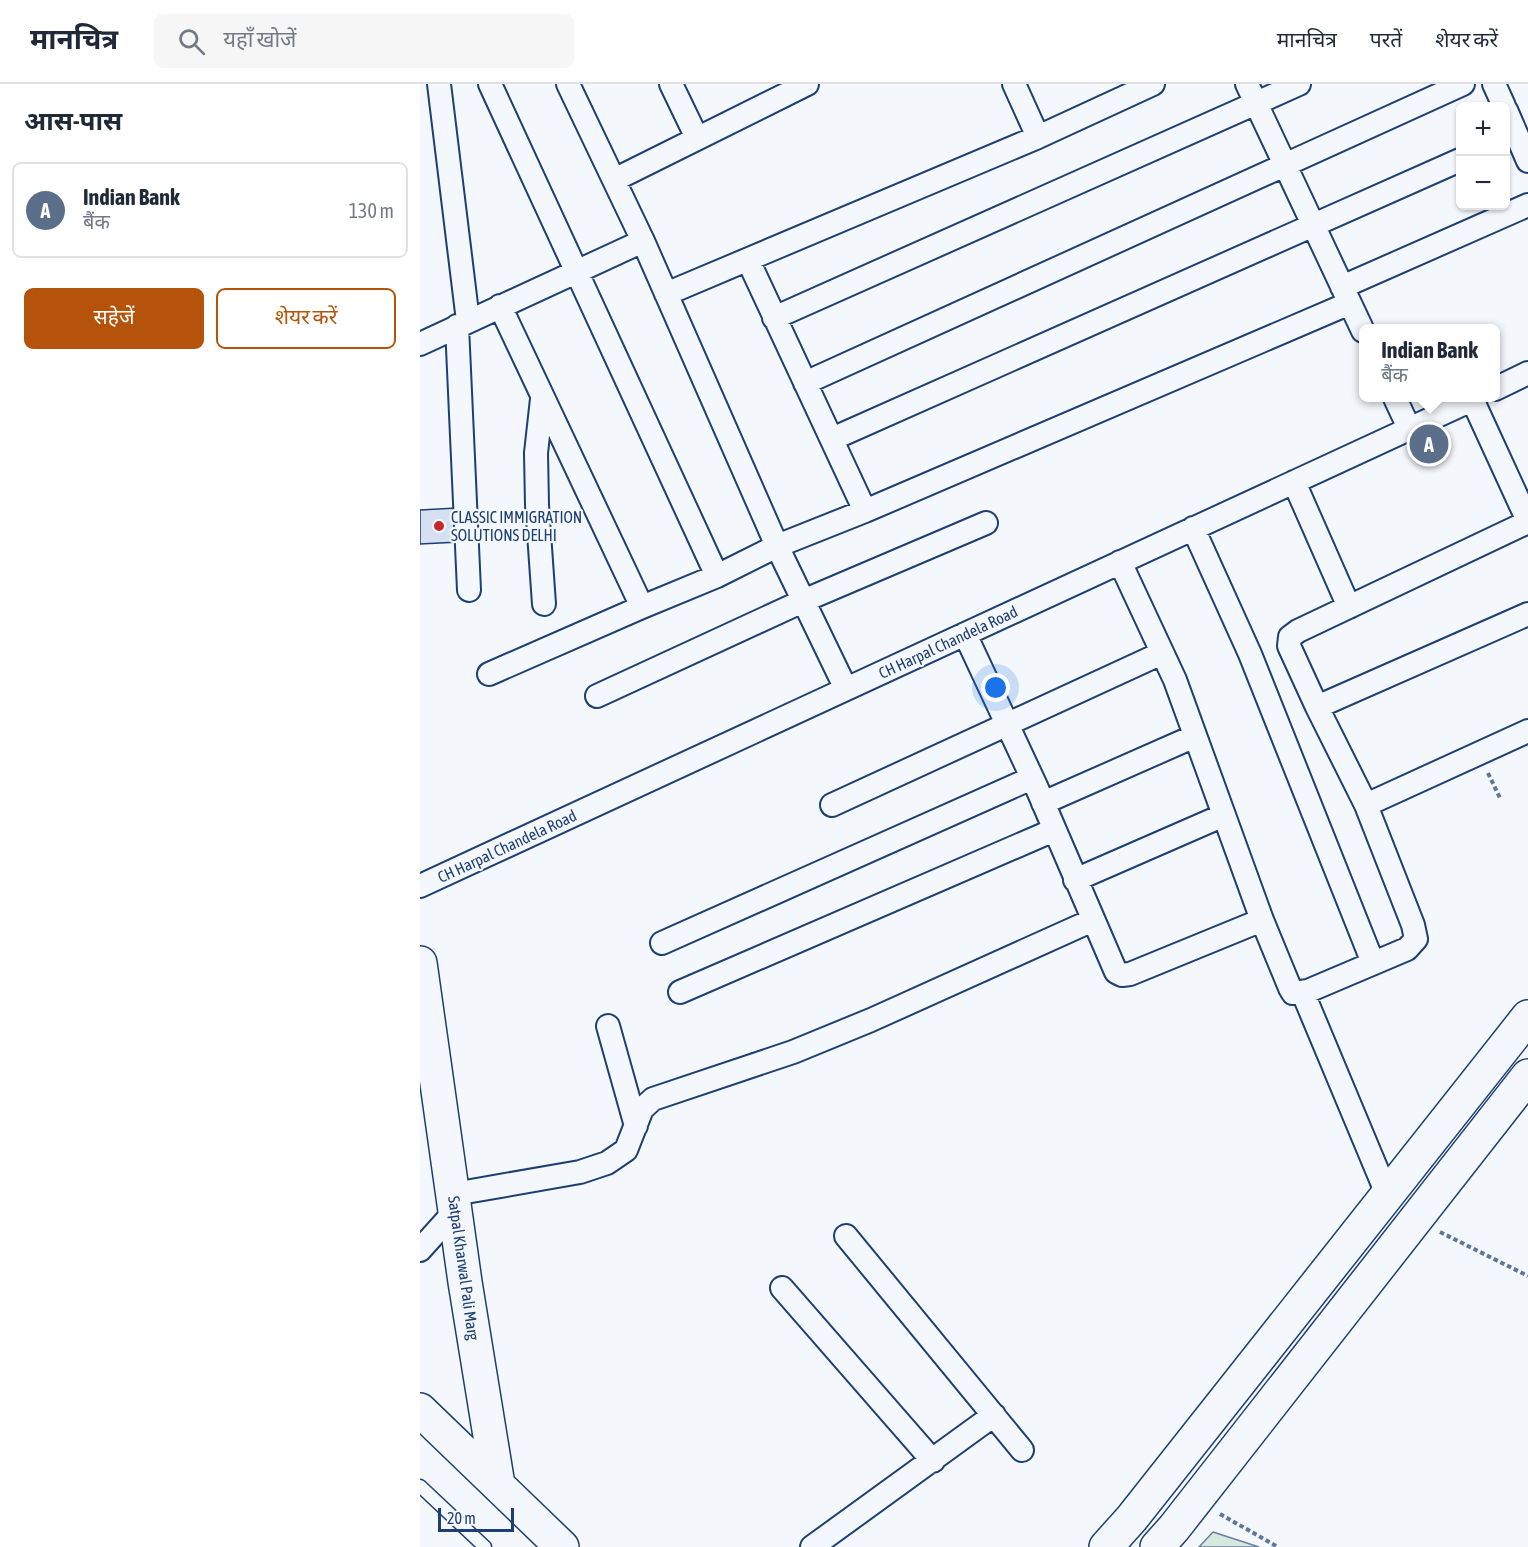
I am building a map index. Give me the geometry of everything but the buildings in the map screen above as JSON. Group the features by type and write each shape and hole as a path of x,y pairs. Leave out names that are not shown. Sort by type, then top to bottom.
{"street":[{"path":"439,84 463,324 469,590"},
{"path":"490,84 717,576"},
{"path":"568,84 643,241 777,546 846,689"},
{"path":"671,84 697,138"},
{"path":"614,180 807,84"},
{"path":"666,294 1038,136 1153,84"},
{"path":"774,318 1252,94 1299,84"},
{"path":"805,383 1463,84"},
{"path":"1494,84 1502,102"},
{"path":"1018,85 1038,136"},
{"path":"1252,94 1360,324"},
{"path":"1511,138 1528,161"},
{"path":"832,438 1456,162"},
{"path":"489,674 717,576 777,546 865,511 1346,295 1528,205"},
{"path":"420,344 643,241"},
{"path":"748,260 865,511"},
{"path":"500,306 642,607"},
{"path":"1500,387 1528,374"},
{"path":"542,397 536,453 537,506 544,604"},
{"path":"1397,402 1409,429"},
{"name":"CH Harpal Chandela Road","path":"420,886 1466,402"},
{"path":"1120,562 1175,680 1262,920 1293,993 1303,993 1407,949 1416,939 1413,925 1366,805 1289,646 1290,637 1298,631 1528,522 1476,402"},
{"path":"1294,482 1349,607"},
{"path":"597,696 803,601 986,523"},
{"path":"1193,528 1250,654 1373,963"},
{"path":"1317,707 1528,614"},
{"path":"964,634 1043,802 1114,968 1122,975 1130,974 1262,920"},
{"path":"832,805 1162,653"},
{"path":"1366,805 1528,731"},
{"path":"1043,802 1195,736"},
{"path":"662,943 1032,778"},
{"path":"1076,880 1224,815"},
{"path":"680,992 1054,830"},
{"path":"420,1250 455,1202 580,1172 614,1159 626,1150 644,1105 653,1099 793,1052 871,1020 1093,920"},
{"name":"Satpal Kharwal Pali Marg","path":"420,963 498,1485"},
{"path":"1303,993 1387,1194"},
{"path":"1106,1547 1132,1518 1528,1017"},
{"path":"608,1026 636,1126"},
{"path":"1157,1547 1528,1076"},
{"path":"846,1236 1022,1450"},
{"path":"782,1288 933,1461"},
{"path":"420,1410 562,1547"},
{"path":"812,1547 994,1415"}],"lane":[{"path":"420,1486 485,1547"}],"path":[{"path":"1416,1220 1528,1276"},
{"path":"1196,1500 1278,1547"}],"shaded area":[{"path":"1213,1532 1259,1547 1199,1547"}],"place":[{"name":"Indian Bank","path":"1429,444"},
{"name":"CLASSIC IMMIGRATION SOLUTIONS DELHI","path":"439,526"}]}
